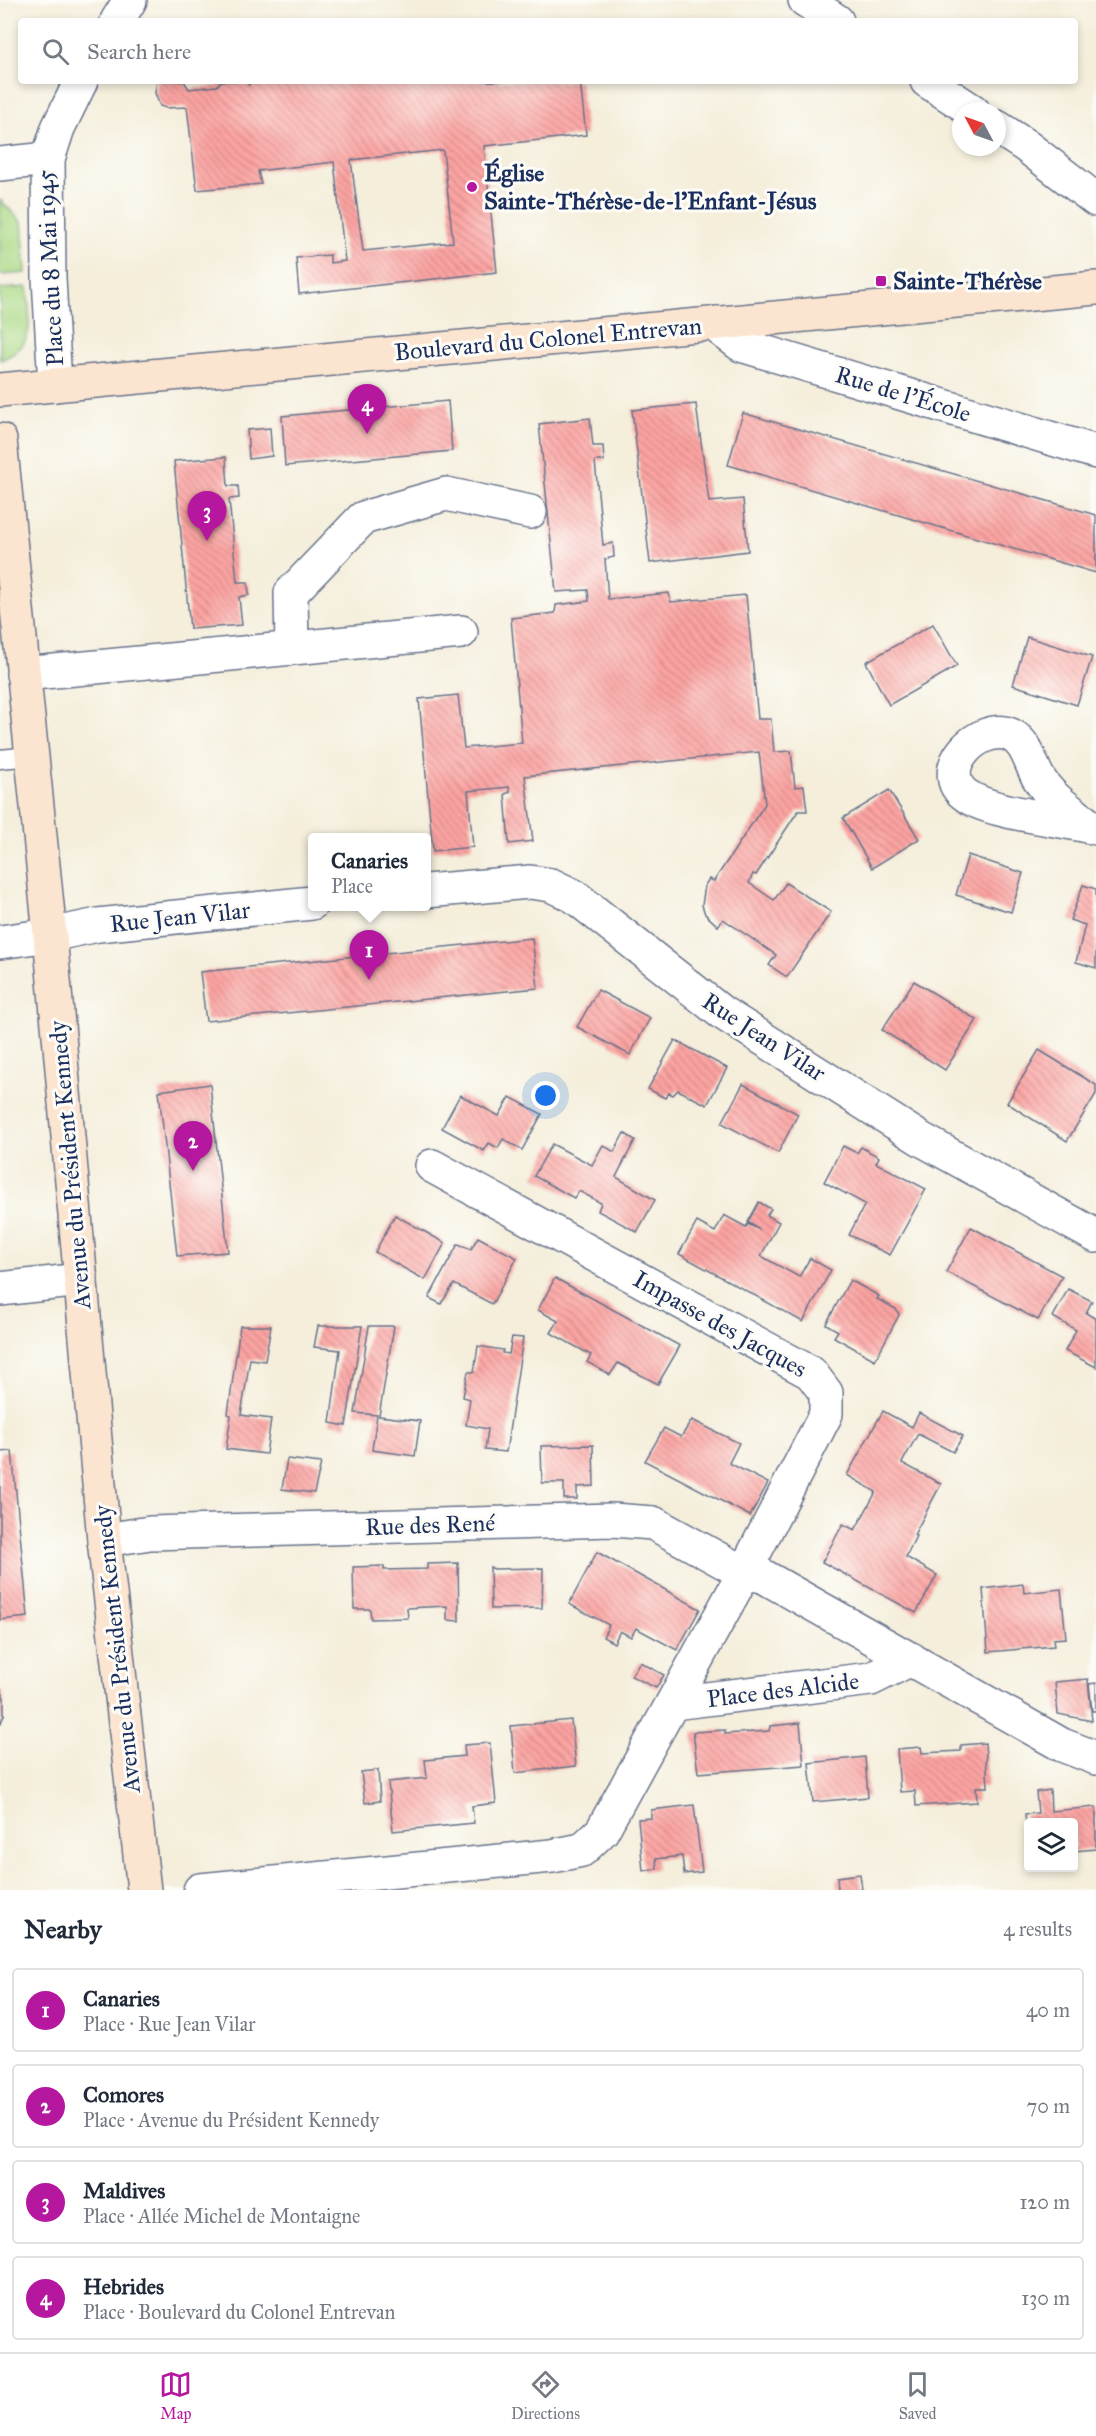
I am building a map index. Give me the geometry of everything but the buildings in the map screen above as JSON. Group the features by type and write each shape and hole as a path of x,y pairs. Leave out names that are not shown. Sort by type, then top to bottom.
{"street":[{"path":"119,18 130,0"},
{"path":"805,0 832,18"},
{"path":"48,159 58,128 80,84"},
{"path":"932,84 959,102"},
{"path":"1006,133 1096,200"},
{"name":"Place du 8 Mai 1945","path":"0,164 48,159 48,255 55,385"},
{"name":"Boulevard du Colonel Entrevan","path":"0,390 1096,288"},
{"name":"Rue de l'École","path":"717,324 741,345 1096,452"},
{"name":"Avenue du Président Kennedy","path":"0,440 4,529 23,674 16,758 50,935 104,1540 144,1890"},
{"path":"292,648 291,593 363,518 446,494 530,512"},
{"path":"23,674 461,632"},
{"name":"Rue Jean Vilar","path":"431,891 530,882 551,885 574,896 721,1012 921,1138 1096,1236"},
{"name":"Rue Jean Vilar","path":"0,942 98,925 308,903"},
{"name":"Impasse des Jacques","path":"432,1167 811,1373 826,1393 826,1414 744,1573"},
{"path":"0,1289 81,1280"},
{"name":"Rue des René","path":"104,1540 150,1533 612,1520 653,1523 744,1573"},
{"name":"Place des Alcide","path":"673,1702 744,1573 762,1576 911,1659"},
{"path":"911,1659 1062,1745 1096,1758"},
{"name":"Place des Alcide","path":"673,1702 871,1679 911,1659"},
{"path":"200,1890 552,1856 582,1850 602,1832 673,1702"}],"green space":[{"path":"0,200 22,222 26,273 0,275"},
{"path":"27,287 30,321 26,340 20,348 0,360 0,289"}],"place":[{"name":"Église Sainte-Thérèse-de-l'Enfant-Jésus","path":"472,187"},
{"name":"Sainte-Thérèse","path":"881,281"},
{"name":"Hebrides","path":"367,434"},
{"name":"Maldives","path":"207,541"},
{"name":"Canaries","path":"369,980"},
{"name":"Comores","path":"193,1171"}]}
